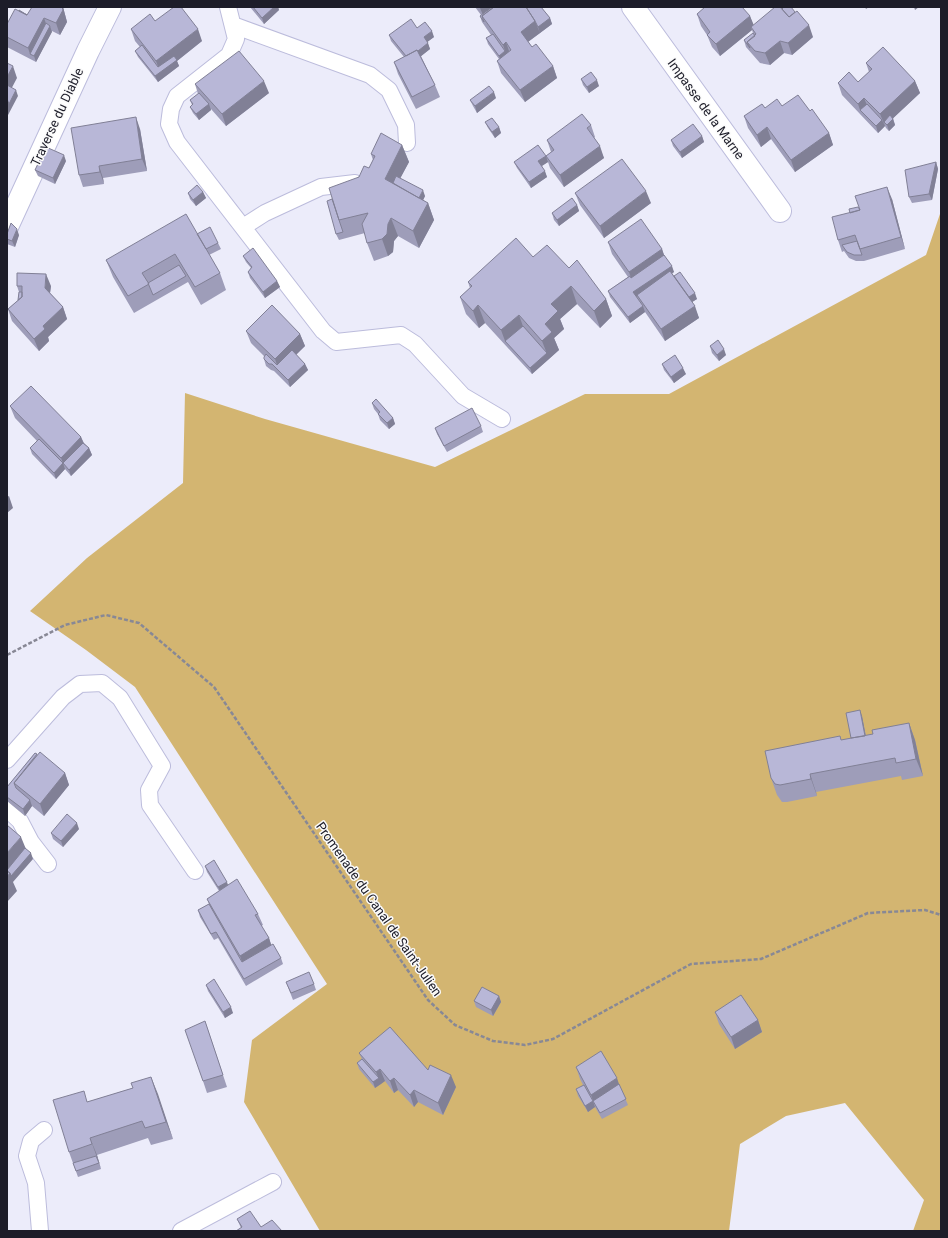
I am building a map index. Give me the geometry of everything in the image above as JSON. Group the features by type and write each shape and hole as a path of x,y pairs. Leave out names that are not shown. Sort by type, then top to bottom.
{"street":[{"name":"Traverse du Diable","path":"7,227 110,7"},
{"name":"Impasse de la Marne","path":"633,7 780,211"}],"lane":[{"path":"228,7 236,39 229,55 178,96 171,109 169,124 177,142 323,331 336,342 401,335 415,344 463,396 502,419"},
{"path":"233,25 370,75 389,90 406,125 407,143"},
{"path":"243,227 265,213 322,187 357,183"},
{"path":"7,760 63,697 80,684 102,683 120,698 162,766 149,790 150,805 195,871"},
{"path":"7,809 20,821 31,842 48,864"},
{"path":"40,1231 36,1183 27,1156 31,1141 44,1130"},
{"path":"181,1231 273,1182"}],"path":[{"name":"Promenade du Canal de Saint-Julien","path":"7,655 65,626 106,616 139,623 214,688 428,1000 455,1025 493,1041 525,1045 553,1039 691,964 761,959 868,912 925,910 941,915"}],"shaded area":[{"path":"941,211 941,1231 913,1231 924,1200 845,1103 786,1116 740,1144 729,1231 320,1231 244,1102 252,1040 327,984 135,687 86,650 30,611 87,558 183,483 185,393 265,419 435,467 585,394 669,394 926,255"}],"building":[{"path":"32,7 62,7 63,10 56,23 44,18 28,48 7,37 7,24 15,9 27,15"},
{"path":"174,7 181,7 198,29 156,61 131,29 150,14 155,21"},
{"path":"253,7 274,7 262,18"},
{"path":"494,7 482,16 484,22 480,16"},
{"path":"494,7 526,7 535,21 521,32 532,47 536,44 553,66 520,90 497,61 511,50 506,42 503,45 482,16"},
{"path":"526,7 541,7 550,18 538,27"},
{"path":"705,7 742,7 750,16 716,44 707,35 710,32 697,14"},
{"path":"775,7 780,7 789,17 797,11 809,25 788,43 780,41 765,53 755,51 747,42 756,34 751,27"},
{"path":"784,7 791,7 795,12 789,17 782,9"},
{"path":"411,19 417,28 425,22 432,31 424,37 428,43 418,51 417,50 406,56 389,35"},
{"path":"46,23 50,26 34,56 30,54"},
{"path":"753,33 755,36 747,42 750,48 744,40"},
{"path":"493,34 505,51 499,56 486,38"},
{"path":"142,45 158,67 174,56 177,60 155,76 135,51"},
{"path":"883,47 915,81 880,114 864,98 858,104 838,83 849,72 858,82 872,69 866,63"},
{"path":"417,50 435,85 412,97 394,62"},
{"path":"239,51 264,81 222,114 195,84"},
{"path":"7,63 13,66 7,77"},
{"path":"591,72 597,80 587,87 581,79"},
{"path":"7,85 16,90 9,104 7,99"},
{"path":"489,86 494,92 475,106 470,100"},
{"path":"199,93 209,104 196,114 190,107 193,104 190,100"},
{"path":"798,95 810,111 812,109 829,133 791,160 767,127 757,135 744,116 762,104 765,108 777,99 782,106"},
{"path":"867,104 882,120 876,126 860,110"},
{"path":"582,114 591,125 587,128 600,146 560,175 546,156 554,150 547,140"},
{"path":"890,115 893,119 887,125 884,122"},
{"path":"136,117 142,159 99,166 100,172 79,175 71,128"},
{"path":"492,118 499,127 492,132 485,122"},
{"path":"693,124 702,136 680,152 671,140"},
{"path":"381,133 402,145 385,179 428,203 413,231 391,218 388,224 387,234 382,239 367,243 362,224 368,213 339,220 329,188 359,177 364,166 369,168 375,156 371,154"},
{"path":"538,145 546,156 538,161 545,171 529,182 514,162"},
{"path":"46,147 64,155 53,178 35,170"},
{"path":"622,159 646,191 600,226 575,193"},
{"path":"936,162 929,194 909,197 905,170"},
{"path":"396,176 423,190 419,198 393,183"},
{"path":"197,185 203,192 193,200 188,193"},
{"path":"887,187 901,237 860,249 855,235 838,240 832,217 860,210 855,196"},
{"path":"572,198 577,205 557,220 552,213"},
{"path":"332,199 343,232 336,234 327,201"},
{"path":"858,207 860,210 850,213 849,209"},
{"path":"186,214 220,273 195,287 175,254 142,273 149,284 128,296 106,260"},
{"path":"641,219 662,249 629,272 608,242"},
{"path":"11,223 17,229 12,241 7,239 7,234"},
{"path":"210,227 218,243 206,249 197,234"},
{"path":"516,238 533,257 547,245 569,268 577,260 606,299 594,311 571,286 551,304 558,311 545,324 552,332 542,341 519,315 501,330 478,305 473,311 460,297 472,286 468,282"},
{"path":"857,241 862,255 854,255 847,252 842,245"},
{"path":"253,248 277,281 263,292 248,272 252,267 243,256"},
{"path":"664,255 672,266 633,292 643,306 628,317 608,291 630,276 631,278"},
{"path":"179,265 186,276 153,295 148,283"},
{"path":"670,271 695,306 661,329 637,295"},
{"path":"680,272 695,293 689,297 674,276"},
{"path":"17,273 46,274 45,288 63,307 43,326 45,329 34,339 8,309 22,297 22,286 17,286"},
{"path":"19,292 22,292 22,297 18,300"},
{"path":"272,305 300,334 275,359 246,331"},
{"path":"523,326 547,353 530,368 505,341"},
{"path":"718,340 724,349 717,355 710,346"},
{"path":"292,350 305,364 288,380 272,364 269,364 264,357 266,354 277,365"},
{"path":"675,355 683,368 671,377 662,364"},
{"path":"31,386 81,437 61,458 10,406"},
{"path":"376,399 393,418 387,423 378,414 380,412 372,403"},
{"path":"472,408 481,426 444,446 435,428"},
{"path":"39,439 63,463 54,473 30,448"},
{"path":"83,443 89,448 69,470 63,463"},
{"path":"860,710 865,736 851,738 846,713"},
{"path":"909,723 916,759 896,763 895,758 810,774 811,779 780,785 775,784 771,778 765,751 840,736 841,740 873,734 872,730"},
{"path":"40,752 65,773 40,804 14,783"},
{"path":"35,753 37,754 14,783 16,788 30,800 23,809 7,797 7,787"},
{"path":"67,814 77,823 61,841 51,833"},
{"path":"7,825 21,837 7,853"},
{"path":"25,848 31,853 11,876 7,870"},
{"path":"214,860 227,882 218,887 205,866"},
{"path":"237,879 258,914 255,915 269,938 240,956 207,899"},
{"path":"209,904 242,962 273,944 281,958 244,979 216,932 211,934 198,910"},
{"path":"309,972 314,984 291,993 286,982"},
{"path":"214,979 231,1007 223,1012 206,985"},
{"path":"482,987 499,996 491,1010 474,1001"},
{"path":"741,995 758,1020 731,1037 715,1012"},
{"path":"205,1021 223,1075 203,1081 185,1030"},
{"path":"390,1027 428,1070 430,1065 451,1075 438,1103 414,1090 410,1095 394,1078 390,1081 380,1069 376,1072 359,1053"},
{"path":"601,1051 617,1078 591,1095 576,1067"},
{"path":"362,1059 379,1078 373,1082 357,1063"},
{"path":"151,1077 166,1122 145,1128 142,1121 90,1138 92,1144 69,1152 53,1100 84,1091 87,1102 133,1088 131,1083"},
{"path":"619,1084 626,1099 600,1113 593,1101"},
{"path":"584,1085 593,1101 585,1106 576,1089"},
{"path":"96,1156 99,1163 76,1171 73,1163"},
{"path":"250,1211 261,1227 272,1220 282,1231 236,1231 242,1227 237,1219"}]}
